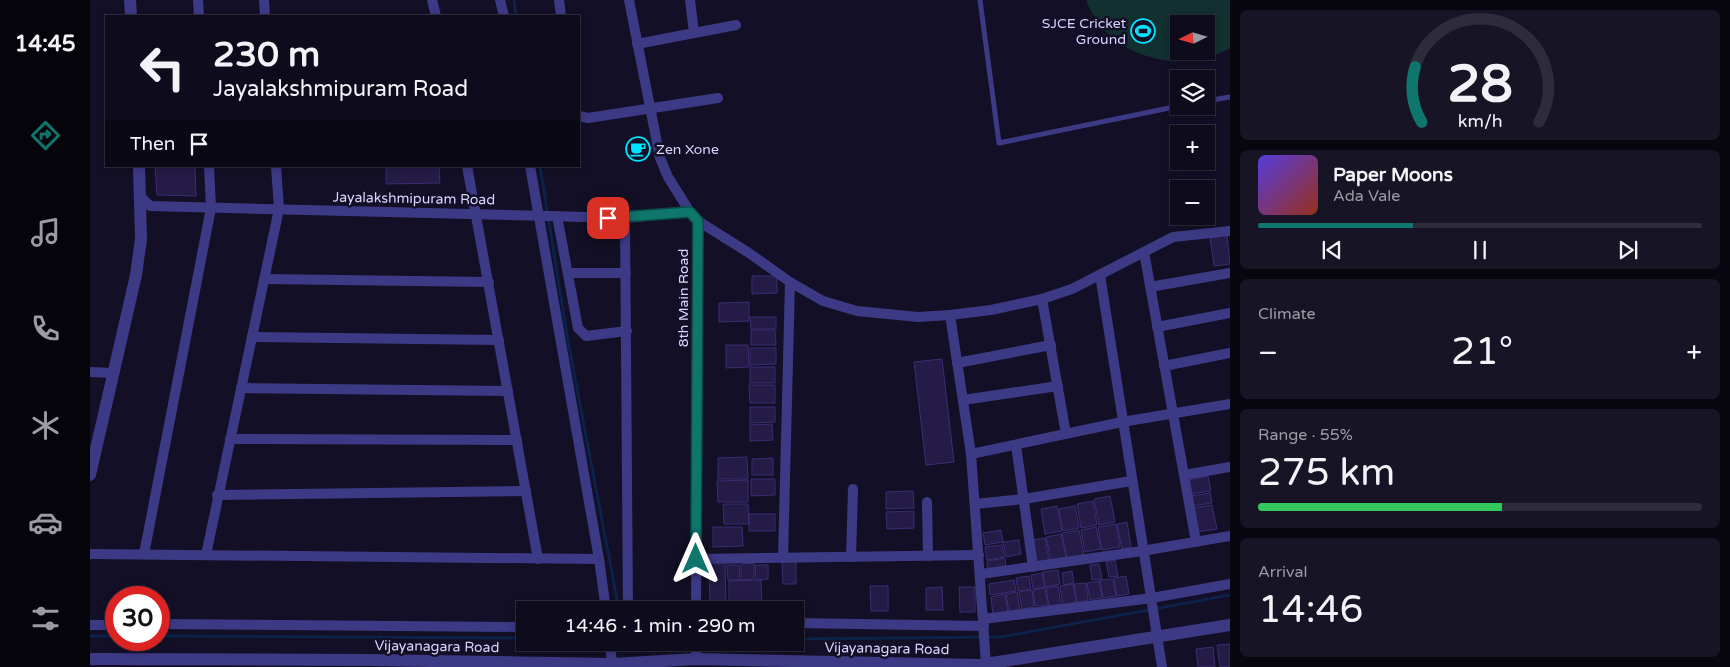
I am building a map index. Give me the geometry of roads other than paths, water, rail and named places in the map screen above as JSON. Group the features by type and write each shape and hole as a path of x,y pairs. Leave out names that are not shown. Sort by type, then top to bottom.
{"street":[{"path":"130,0 131,15"},
{"path":"198,0 199,15"},
{"path":"264,0 265,15"},
{"path":"432,0 436,15"},
{"path":"500,0 504,15"},
{"path":"559,0 561,15"},
{"path":"628,0 660,158 668,177 690,212 698,221 749,253 790,282 823,301 857,311 918,317 991,310 1042,299 1072,289 1172,236 1230,231"},
{"path":"690,0 694,33"},
{"path":"636,44 736,25"},
{"path":"580,116 588,118 718,98"},
{"path":"90,475 136,275 141,239 139,167"},
{"path":"144,554 211,208 209,167"},
{"path":"206,555 279,209 276,167"},
{"path":"467,167 538,559"},
{"path":"530,167 605,601"},
{"name":"Jayalakshmipuram Road","path":"141,197 150,206 211,208 626,218 690,212"},
{"path":"557,216 578,328 586,336 627,331"},
{"path":"626,218 628,601"},
{"name":"8th Main Road","path":"696,601 698,221"},
{"path":"1144,252 1196,542"},
{"path":"568,273 626,272"},
{"path":"1150,287 1230,273"},
{"path":"1100,275 1142,551 1152,598 1162,667"},
{"path":"264,279 489,282"},
{"path":"783,558 790,282"},
{"path":"1042,299 1066,434"},
{"path":"1157,327 1230,313"},
{"path":"950,315 971,454 984,622 981,665"},
{"path":"252,336 499,340"},
{"path":"957,363 1051,346"},
{"path":"1164,366 1230,354"},
{"path":"90,372 113,373"},
{"path":"963,400 1058,386"},
{"path":"240,388 508,391"},
{"path":"971,454 1122,422 1230,404"},
{"path":"230,439 517,440"},
{"path":"1016,445 1034,566"},
{"path":"1184,475 1230,467"},
{"path":"975,504 1024,499 1131,481"},
{"path":"851,558 853,489"},
{"path":"218,495 526,491"},
{"path":"926,502 928,556"},
{"path":"981,574 1142,551 1230,536"},
{"path":"90,554 599,559"},
{"path":"696,559 979,555"},
{"path":"804,623 984,622 1152,598 1230,584"},
{"path":"170,624 516,626"},
{"path":"90,625 105,625"},
{"name":"Vijayanagara Road","path":"90,659 137,663 981,665 1230,625"},
{"path":"611,651 612,664"}],"lane":[{"path":"980,0 999,143 1170,108"},
{"path":"1215,100 1230,97"}],"waterway":[{"path":"514,0 516,15"},
{"path":"540,167 568,341 617,601"},
{"path":"804,639 1001,637 1230,595"},
{"path":"90,636 105,636"},
{"path":"170,636 516,638"}],"place":[{"name":"SJCE Cricket Ground","path":"1143,31"},
{"name":"Zen Xone","path":"638,149"}]}
